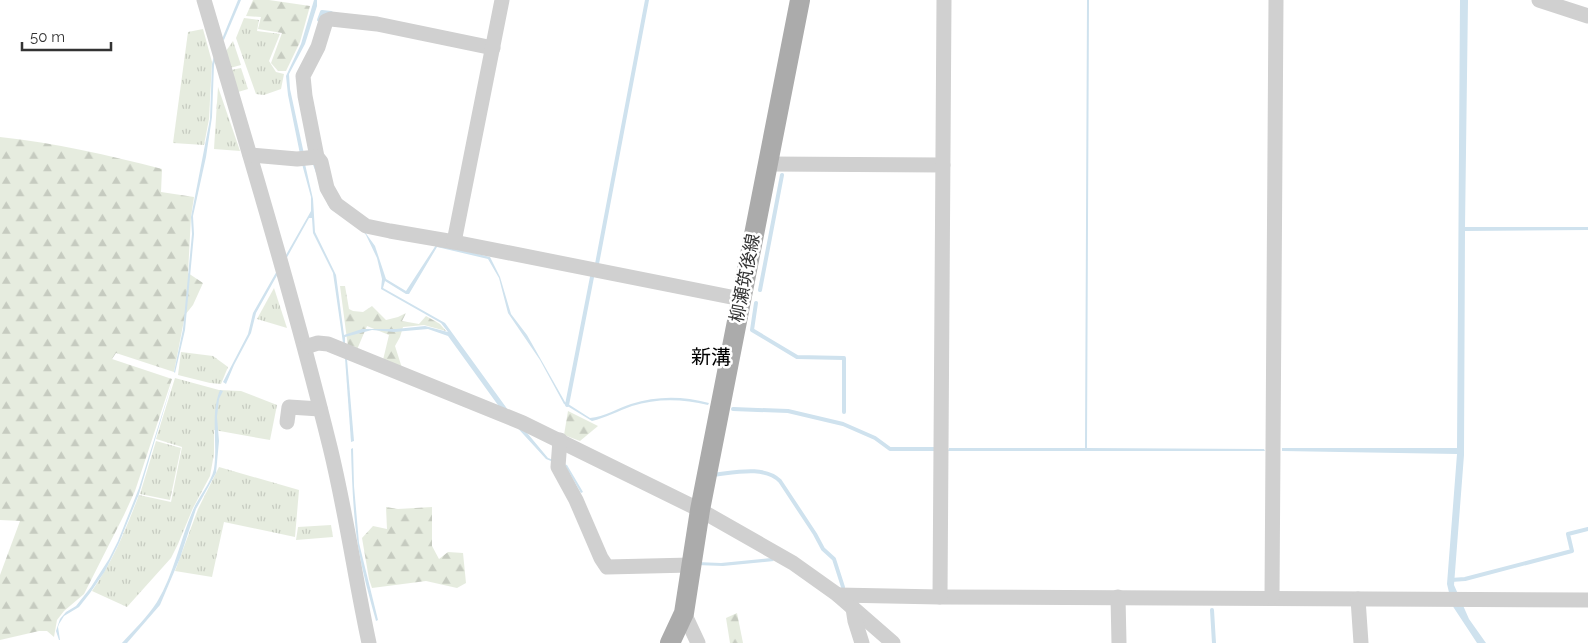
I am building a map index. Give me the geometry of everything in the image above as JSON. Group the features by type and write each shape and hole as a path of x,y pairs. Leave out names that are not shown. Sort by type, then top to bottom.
{"main road":[{"name":"柳瀬筑後線","path":"670,643 684,613 700,510 800,0"}],"street":[{"path":"204,0 289,286 305,347 331,449 369,643"},
{"path":"454,242 502,0"},
{"path":"940,597 944,0"},
{"path":"1272,597 1276,0"},
{"path":"1539,0 1588,16"},
{"path":"493,48 377,24 330,19 326,21 318,47 303,76 317,157 321,162 327,188 336,204 366,226 741,300"},
{"path":"250,155 297,160 317,157"},
{"path":"767,164 943,165"},
{"path":"305,347 318,343 328,344 523,423 700,510 793,563 838,594 893,643"},
{"path":"287,422 289,407 320,409"},
{"path":"560,440 558,467 576,500 601,558 607,567 691,565"},
{"path":"838,594 940,597 1272,597 1588,600"},
{"path":"1118,597 1119,643"},
{"path":"1358,599 1361,643"},
{"path":"853,608 862,643"},
{"path":"684,613 698,643"}],"green space":[{"path":"253,0 269,0 310,6 300,42 286,71 278,71 271,63 282,33 258,29 261,17 246,16"},
{"path":"244,18 259,20 257,31 280,34 269,61 276,72 284,74 281,89 264,95 256,94 236,38"},
{"path":"203,29 212,62 209,119 204,145 173,143 188,32"},
{"path":"233,41 241,65 230,68 226,51"},
{"path":"241,68 248,89 238,92 231,70"},
{"path":"218,87 240,151 214,149"},
{"path":"0,137 81,150 162,169 161,192 194,197 188,273 203,283 193,305 185,315 174,372 116,353 112,359 172,379 135,491 84,594 64,611 57,620 54,637 47,631 39,631 0,640 0,575 20,521 0,520"},
{"path":"340,286 345,286 349,309 353,311 363,312 372,306 386,320 406,313 402,321 419,324 426,316 440,324 446,331 424,325 403,327 395,346 402,368 383,360 389,335 367,326 356,352 348,347"},
{"path":"274,288 287,328 257,319"},
{"path":"181,352 213,356 228,367 221,384 178,375"},
{"path":"175,378 219,390 241,391 277,405 270,440 214,430 214,454 210,476 193,508 178,544 171,558 127,607 92,591 113,556 139,495 171,502 182,447 156,439"},
{"path":"568,411 598,426 580,441 564,435"},
{"path":"156,441 181,448 170,500 140,494"},
{"path":"219,467 299,490 295,537 224,522 212,577 175,571 198,509"},
{"path":"386,507 398,509 432,507 432,546 439,559 448,552 463,553 466,583 457,588 426,581 372,588 362,538 373,526 387,529"},
{"path":"331,525 333,537 296,540 298,527"},
{"path":"737,613 743,643 730,643 726,618"}],"water":[{"path":"238,0 241,0 224,40 222,39"},
{"path":"314,0 317,0 317,6 305,44 289,74 290,89 304,154 300,154 286,76 301,44"},
{"path":"1087,0 1089,0 1087,448 1264,449 1265,451 948,451 949,448 1085,448"},
{"path":"1460,0 1468,0 1465,227 1588,227 1588,230 1465,231 1464,455 1454,585 1469,619 1486,643 1477,643 1452,605 1447,584 1457,454 1282,451 1282,448 1457,448"},
{"path":"214,56 216,58 214,65 212,117 206,157 193,216 194,234 185,330 175,373 183,329 192,234 191,217 210,119"},
{"path":"314,161 328,199 362,228 375,246 386,279 406,291 438,244 490,257 500,277 511,314 527,335 565,402 590,418 641,401 660,398 689,399 709,403 708,405 680,401 641,403 592,421 564,404 540,360 508,313 499,278 488,259 437,247 409,294 385,281 383,288 445,323 508,410 548,458 567,465 583,492 581,493 566,467 546,459 503,412 448,336 428,329 394,332 372,330 345,337 345,343 343,343 333,273 313,233 312,218 309,218 256,313 251,333 226,384 223,382 248,334 253,313 311,211 311,197 302,164 305,164 313,199 315,232 336,275 344,335 362,329 396,329 425,326 448,332 441,323 381,289 382,279 377,258 366,235 328,205 312,162"},
{"path":"345,358 347,359 354,441 351,442"},
{"path":"173,379 139,494 119,543 105,571 90,593 79,607 64,616 59,624 59,640 56,631 60,619 66,612 76,606 91,587 118,541 139,488"},
{"path":"220,390 223,391 219,399 217,417 219,441 216,473 196,509 180,558 160,605 127,643 122,643 141,623 163,591 193,510 214,469 215,409"},
{"path":"353,448 359,543 378,620 376,621 356,534 351,449"},
{"path":"771,558 774,561 723,566 696,565 696,562 721,563"}],"waterway":[{"path":"597,264 647,0"},
{"path":"319,20 322,12 331,13"},
{"path":"760,290 782,175"},
{"path":"567,405 592,277"},
{"path":"756,303 752,330 797,357 844,358 844,412"},
{"path":"733,409 788,411 843,424 875,438 890,449 936,449"},
{"path":"712,475 748,471 766,473 780,481 823,549 834,559 843,587"},
{"path":"1451,580 1465,579 1572,551 1568,534 1588,529"},
{"path":"1212,610 1214,643"}],"district":[{"name":"新溝","path":"711,357"}]}
